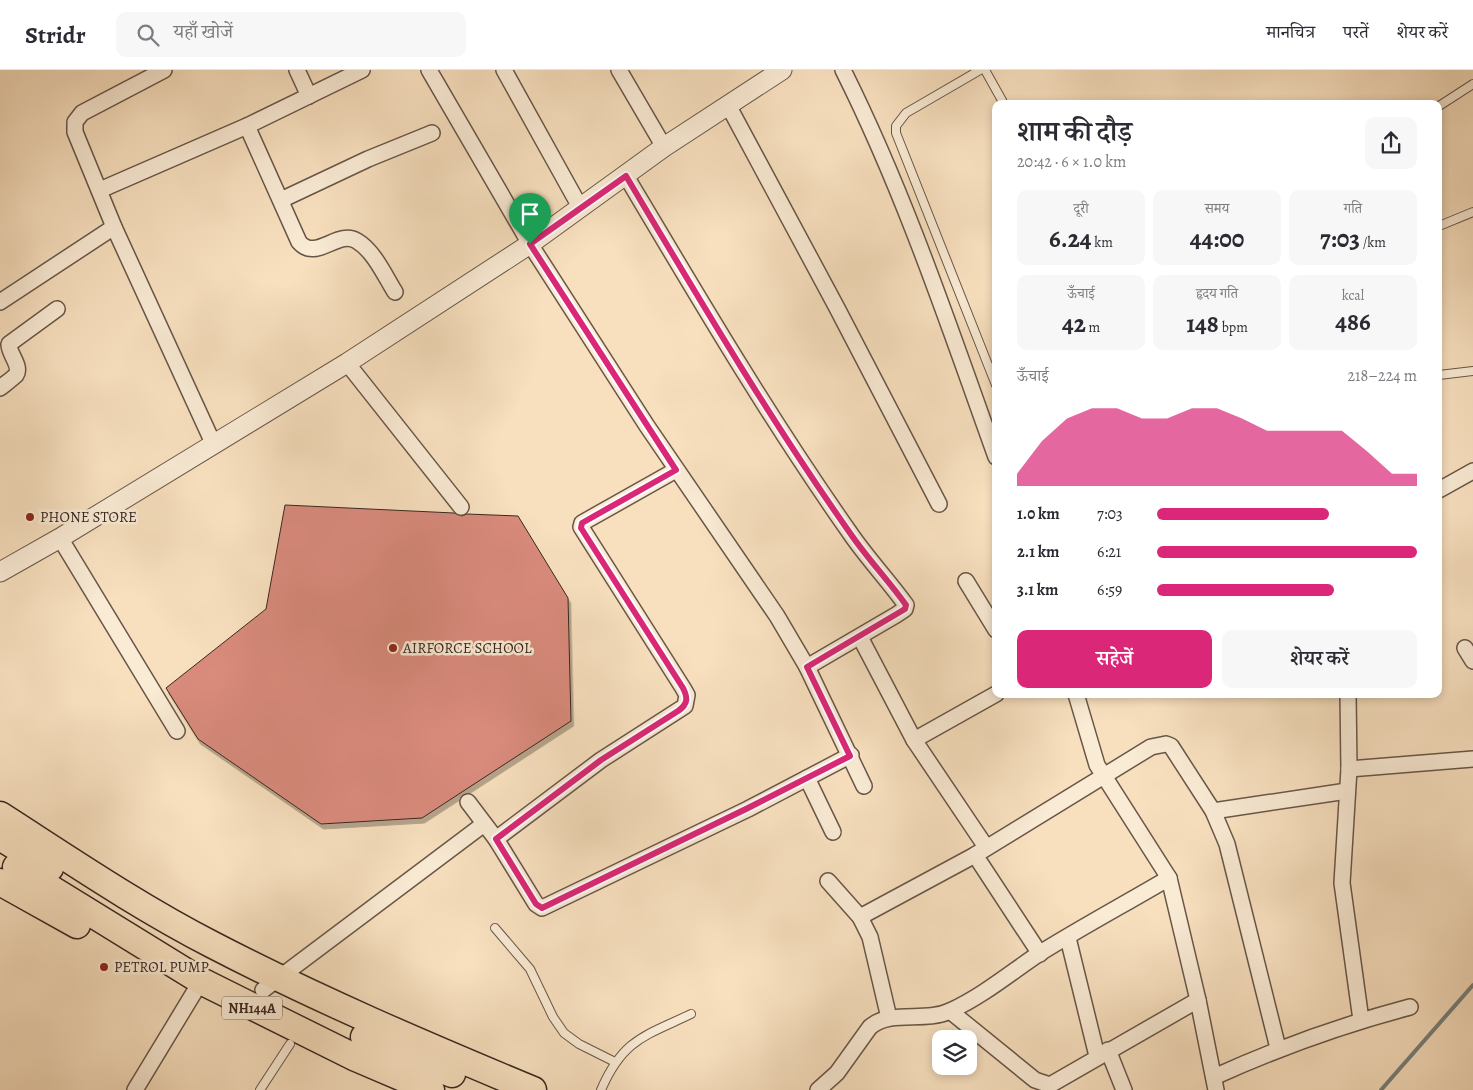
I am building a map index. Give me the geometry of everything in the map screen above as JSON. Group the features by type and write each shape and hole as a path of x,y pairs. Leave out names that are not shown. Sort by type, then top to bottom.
{"highway":[{"path":"0,815 148,908 213,945 235,965"},
{"name":"NH144A","path":"0,837 68,889 153,942 197,988 431,1090"},
{"path":"61,854 74,924"},
{"name":"NH144A","path":"0,857 68,889"},
{"path":"0,882 147,964 197,988 290,1044 392,1090"},
{"name":"NH144A","path":"153,942 235,965 412,1059 494,1090"},
{"path":"271,984 376,1022 533,1090"}],"street":[{"path":"164,70 82,113 75,122 75,132 78,144 100,190 114,227 213,443"},
{"path":"297,70 309,96"},
{"path":"100,190 248,126 362,70"},
{"path":"429,70 530,244 676,470 777,616 807,667 864,786"},
{"path":"504,70 580,207"},
{"path":"619,70 664,147"},
{"path":"0,572 60,538 347,363 530,244 664,147 782,70"},
{"path":"842,70 908,212 992,446"},
{"path":"728,105 837,308 938,504"},
{"path":"248,126 299,242 304,247 312,249 320,248 341,239 357,241 367,249 395,292"},
{"path":"281,200 368,159 432,133"},
{"path":"626,176 732,354 784,434 850,534 906,605 905,609 807,667"},
{"path":"0,302 114,227"},
{"path":"0,388 18,370 10,353 9,344 57,309"},
{"path":"347,363 461,508"},
{"path":"496,839 601,760 685,706 687,695 683,688 581,528 582,523 676,470"},
{"path":"1442,488 1473,471"},
{"path":"60,538 177,731"},
{"path":"966,581 992,623"},
{"path":"860,637 914,740 1040,954"},
{"path":"914,740 992,696"},
{"path":"1077,698 1097,765 1169,878 1198,1000 1215,1084 1278,1048 1361,1020 1410,1007"},
{"path":"1348,698 1349,770 1342,883 1361,1020"},
{"path":"860,917 981,851 1104,778 1151,747 1166,744 1171,746 1213,812 1232,859 1278,1048"},
{"path":"468,802 496,839 536,904 542,908 549,907 850,756"},
{"path":"1349,770 1473,759"},
{"path":"807,778 833,832"},
{"path":"1213,812 1347,790"},
{"path":"271,984 484,824"},
{"path":"818,1090 837,1072 870,1027 877,1022 889,1018 928,1017 950,1011 1040,954 1169,878"},
{"path":"828,881 860,917 870,937 889,1018"},
{"path":"1068,938 1102,1053 1124,1090"},
{"path":"136,1090 197,988"},
{"path":"950,1011 1043,1084 1056,1082 1102,1053 1198,1000"}],"lane":[{"path":"980,70 906,113 896,126 896,133 992,375"},
{"path":"985,70 1002,100"},
{"path":"1442,104 1473,84"},
{"path":"1442,225 1473,212"},
{"path":"1442,375 1473,371"},
{"path":"496,928 530,969 553,1017 564,1033 579,1044 615,1062"},
{"path":"601,1090 622,1052 640,1039 692,1014"},
{"path":"260,1090 290,1044"}],"building":[{"name":"AIRFORCE SCHOOL","path":"285,505 454,513 462,516 467,514 518,516 568,598 571,721 422,818 321,824 198,739 166,688 266,609"}],"waterway":[{"path":"1381,1090 1473,985"}],"place":[{"name":"PHONE STORE","path":"30,517"},
{"name":"AIRFORCE SCHOOL","path":"393,648"},
{"name":"PETROL PUMP","path":"104,967"}],"route":[{"path":"626,176 732,354 789,442 850,534 906,605 905,609 896,615 807,667 850,756 549,907 542,908 536,904 496,839 601,760 685,706 687,695 581,528 582,523 676,470 530,244 626,176"}]}
